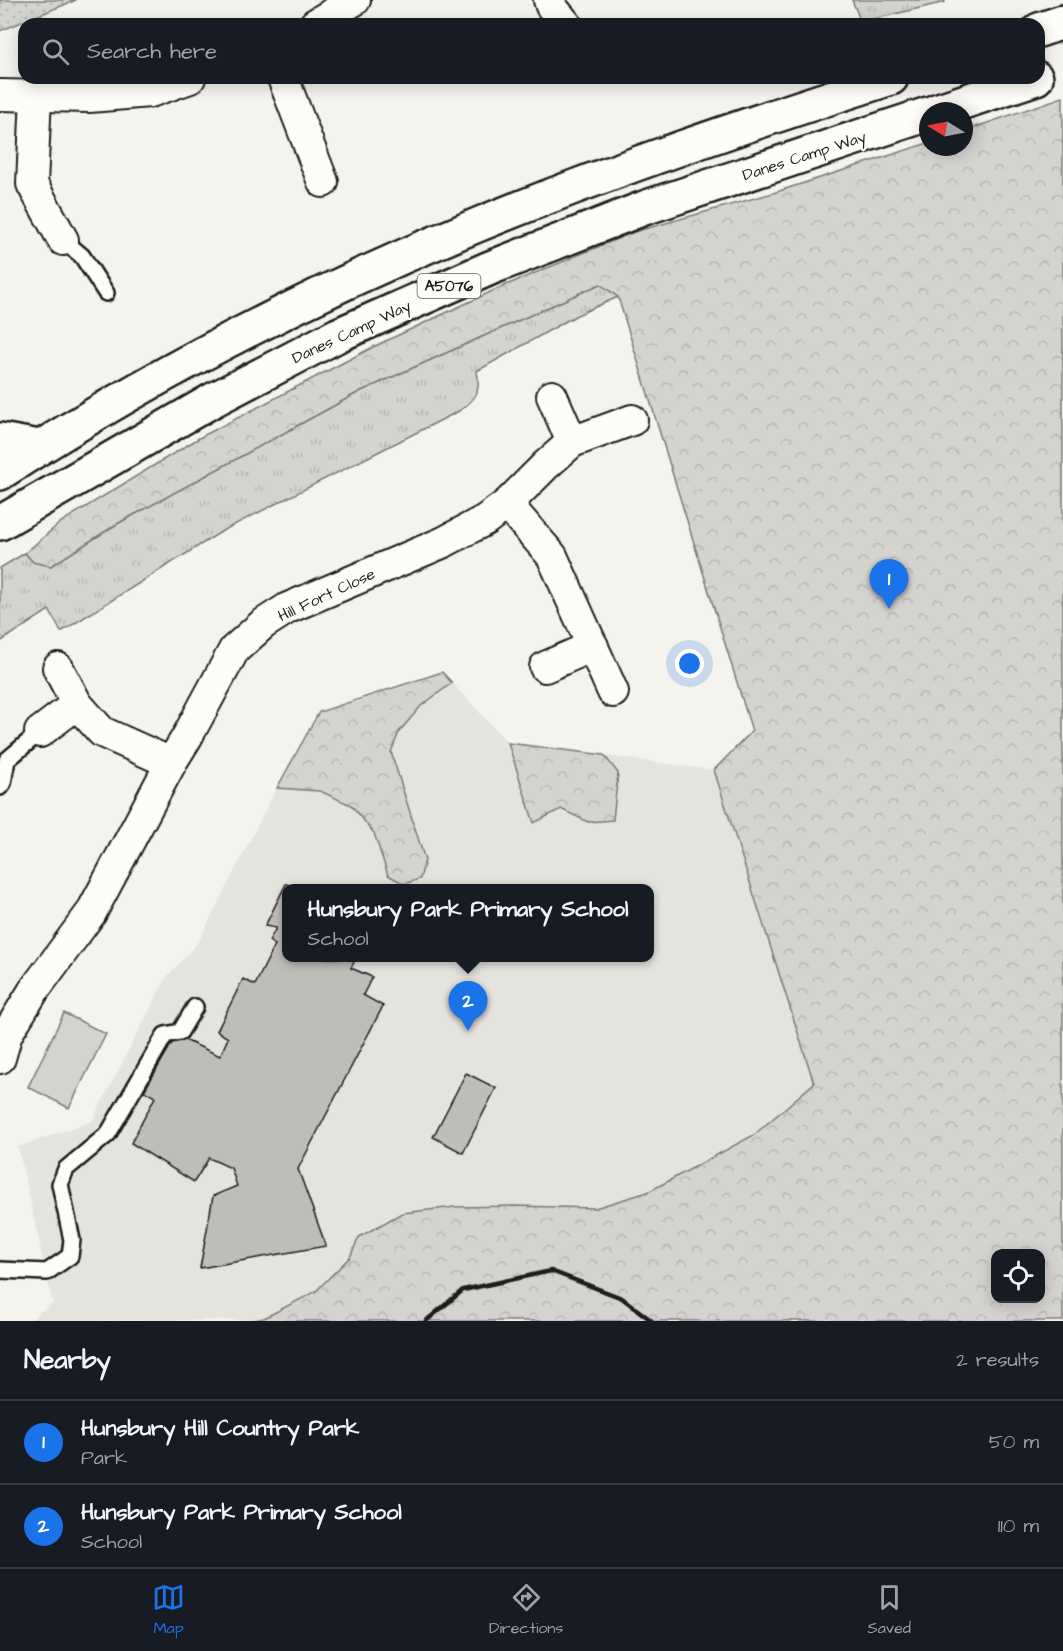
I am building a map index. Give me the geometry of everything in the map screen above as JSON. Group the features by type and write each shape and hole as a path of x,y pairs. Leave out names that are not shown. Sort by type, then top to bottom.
{"main road":[{"path":"1045,28 1063,22"},
{"path":"1045,75 1063,69"},
{"name":"A5076","path":"0,473 39,447 212,349 325,293 463,231 624,169 873,84"},
{"path":"963,102 1016,84"},
{"name":"Danes Camp Way","path":"0,523 213,400 338,335 490,268 644,208 919,117"},
{"path":"0,440 39,447"}],"street":[{"path":"325,18 355,0"},
{"path":"549,0 561,18"},
{"path":"0,95 89,97 150,92 173,84"},
{"path":"285,84 323,182"},
{"path":"36,96 32,184 63,240"},
{"path":"552,396 572,442"},
{"name":"Hill Fort Close","path":"0,1058 7,1034 34,990 91,913 234,650 263,624 288,608 444,542 485,520 507,504 572,442 632,420"},
{"path":"507,504 552,556 612,692"},
{"path":"545,667 593,646"},
{"path":"58,668 78,705 102,732 171,763"},
{"path":"40,732 78,705"}],"lane":[{"path":"63,240 82,256 106,293"},
{"path":"0,787 8,760 40,732"},
{"path":"0,1270 47,1272 70,1256 72,1240 60,1184 66,1169 108,1134 165,1035 180,1032 195,1007"}],"shaded area":[{"path":"442,672 508,743 714,770 814,1083 754,1135 648,1192 595,1208 455,1207 402,1213 359,1237 350,1257 315,1292 260,1320 31,1321 37,1314 53,1304 18,1147 92,1121 166,978 199,941 272,797 319,712"}],"green space":[{"path":"0,0 76,0 32,18 18,18 18,24 0,31"},
{"path":"852,0 943,0 945,2 878,18 859,18"},
{"path":"1063,97 1063,1321 250,1321 264,1318 315,1292 350,1257 359,1237 402,1213 455,1207 595,1208 648,1192 754,1135 814,1083 714,770 752,731 618,297 600,284 359,392 117,524 51,566 33,562 25,553 61,522 199,438 375,346 499,288 634,232 773,193 919,146 919,156 973,156 973,128"},
{"path":"600,284 618,297 577,315 477,371 476,395 459,411 224,530 61,632 49,610 0,642 0,568 25,553 33,562 51,566 117,524 359,392"},
{"path":"442,672 452,683 421,706 399,732 391,752 425,860 420,879 404,884 388,875 374,833 351,805 320,791 277,788 319,712"},
{"path":"508,743 604,755 618,773 613,820 588,822 561,809 534,823"},
{"path":"64,1013 106,1034 69,1108 28,1087"}],"building":[{"path":"282,892 282,962 354,962 351,968 372,977 363,995 383,1006 298,1169 326,1246 200,1268 213,1196 237,1186 231,1168 209,1158 194,1182 131,1143 155,1097 144,1091 176,1036 220,1056 228,1038 217,1031 243,979 255,985 275,945 269,941 276,928 265,926"},
{"path":"466,1073 496,1088 463,1153 433,1137"}],"railway":[{"path":"426,1321 463,1290 551,1271 622,1298 652,1321"}],"place":[{"name":"Hunsbury Hill Country Park","path":"889,609"},
{"name":"Hunsbury Park Primary School","path":"468,1031"}]}
